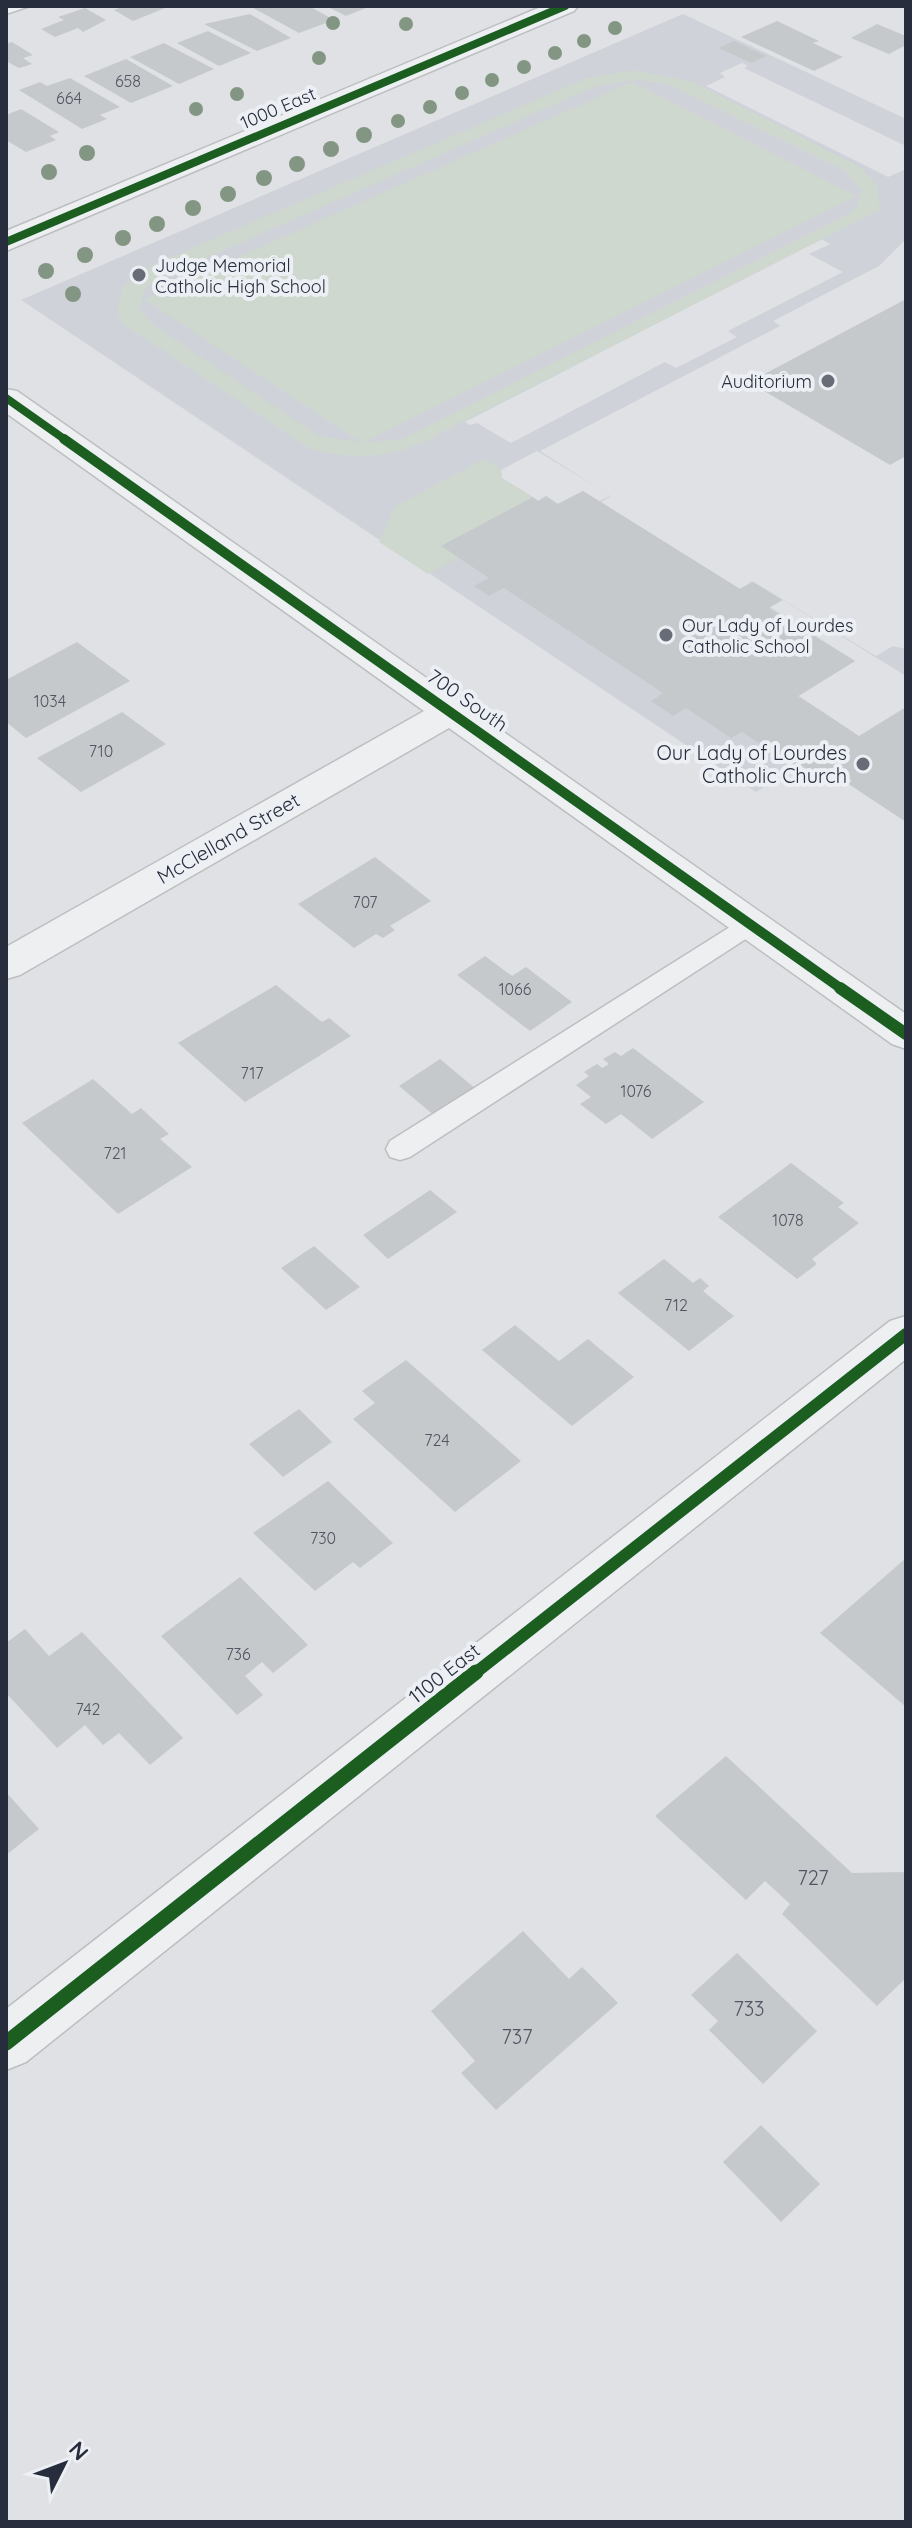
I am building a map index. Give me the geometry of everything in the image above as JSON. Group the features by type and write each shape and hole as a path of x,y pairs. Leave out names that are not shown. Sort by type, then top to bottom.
{"street":[{"name":"1000 East","path":"6,242 565,6"},
{"name":"700 South","path":"6,398 906,1034"},
{"name":"McClelland Street","path":"6,965 450,712"},
{"name":"1100 East","path":"6,2043 906,1334"}],"lane":[{"path":"6,9 21,6"},
{"path":"400,1149 749,924"}],"shaded area":[{"path":"683,14 906,119 906,146 744,68 748,66 742,63 720,73 725,77 706,86 888,177 906,169 906,239 879,266 773,321 780,326 540,451 598,488 537,451 501,470 502,478 550,508 583,491 599,501 610,495 601,502 740,589 752,581 876,656 893,646 906,649 906,676 783,600 770,607 855,661 799,696 853,732 756,792 21,300","holes":["821,239 830,244 809,254 843,272 728,331 737,337 676,368 665,362 511,443 477,423 470,425 465,422"]},
{"path":"633,70 693,82 860,167 877,185 880,210 421,443 381,454 354,456 312,450 122,323 117,311 123,286 150,266 587,78","holes":["638,80 671,85 846,172 862,191 856,208 401,439 363,443 857,196 632,82 144,299 362,443 319,436 152,324 139,307 147,287 158,279 599,85"]},
{"path":"484,459 501,470 502,478 533,497 515,527 428,574 379,542 394,507"}],"building":[{"path":"124,6 170,6 133,21 114,10"},
{"path":"309,6 334,20 299,33 253,8"},
{"path":"326,6 371,6 346,16"},
{"path":"85,8 106,20 83,32 78,28 55,37 41,29 64,20 58,17"},
{"path":"250,14 291,38 257,51 204,24"},
{"path":"777,21 819,41 813,43 843,57 814,71 741,37"},
{"path":"877,24 906,36 906,45 889,54 851,38"},
{"path":"208,31 251,53 219,66 177,43"},
{"path":"734,41 766,56 751,63 719,48"},
{"path":"12,42 33,55 23,58 32,64 19,68 6,61 6,44"},
{"path":"164,43 214,69 179,84 130,57"},
{"path":"126,59 173,86 131,103 84,76"},
{"path":"70,78 120,107 100,115 107,119 82,129 19,90 40,82 47,86"},
{"path":"21,109 59,132 50,136 56,140 26,152 6,140 6,115"},
{"name":"Auditorium","path":"906,299 906,456 890,465 749,382"},
{"name":"Our Lady of Lourdes Catholic School","path":"583,491 740,589 753,582 782,600 769,608 855,661 798,696 859,736 906,707 906,822 847,783 852,781 835,770 821,778 800,765 795,767 742,732 731,738 686,708 673,716 651,701 663,693 504,588 489,596 474,586 489,578 441,546 533,497 538,501 546,496 558,504"},
{"path":"77,642 130,681 26,738 6,722 6,680"},
{"path":"122,712 166,744 81,792 37,758"},
{"path":"375,857 431,901 390,926 395,930 383,938 376,934 354,948 298,904"},
{"path":"485,956 512,976 526,967 572,1002 530,1031 457,975"},
{"path":"276,985 322,1022 329,1018 351,1036 245,1102 178,1043"},
{"path":"633,1048 704,1102 652,1139 621,1114 606,1124 580,1104 591,1097 576,1085 589,1076 584,1072 597,1064 602,1068 609,1064 603,1059 615,1052 621,1056"},
{"path":"440,1059 476,1089 435,1116 399,1086"},
{"path":"93,1079 132,1114 141,1108 169,1134 160,1139 192,1167 118,1214 22,1123"},
{"path":"791,1163 844,1203 838,1207 859,1223 812,1259 817,1264 797,1279 718,1217"},
{"path":"430,1190 457,1212 388,1259 363,1235"},
{"path":"314,1246 360,1287 326,1310 281,1268"},
{"path":"664,1259 693,1283 700,1278 709,1286 703,1291 734,1316 689,1351 618,1293"},
{"path":"515,1325 559,1361 588,1339 634,1377 572,1426 482,1350"},
{"path":"406,1360 521,1461 455,1512 353,1419 375,1403 362,1391"},
{"path":"299,1409 332,1442 283,1477 249,1444"},
{"path":"328,1481 393,1543 360,1568 353,1562 315,1591 253,1533"},
{"path":"906,1558 906,1707 820,1633"},
{"path":"240,1577 308,1645 273,1673 262,1662 245,1676 263,1695 237,1715 161,1636"},
{"path":"25,1629 49,1656 82,1632 183,1738 150,1765 119,1733 103,1745 85,1725 57,1748 6,1693 6,1643"},
{"path":"726,1756 852,1873 906,1872 906,1978 877,2006 782,1914 790,1904 765,1881 746,1900 655,1816"},
{"path":"6,1792 39,1829 6,1855"},
{"path":"523,1931 569,1979 582,1967 618,2003 496,2110 461,2073 475,2061 431,2011"},
{"path":"737,1953 817,2031 763,2084 709,2030 718,2021 691,1995"},
{"path":"761,2125 820,2184 781,2222 723,2162"}],"cycle path":[{"path":"6,242 565,6"},
{"path":"6,398 906,1034"},
{"path":"6,2043 906,1334"}],"place":[{"name":"Judge Memorial Catholic High School","path":"139,275"},
{"name":"Auditorium","path":"828,381"},
{"name":"Our Lady of Lourdes Catholic School","path":"666,635"},
{"name":"Our Lady of Lourdes Catholic Church","path":"863,764"}]}
